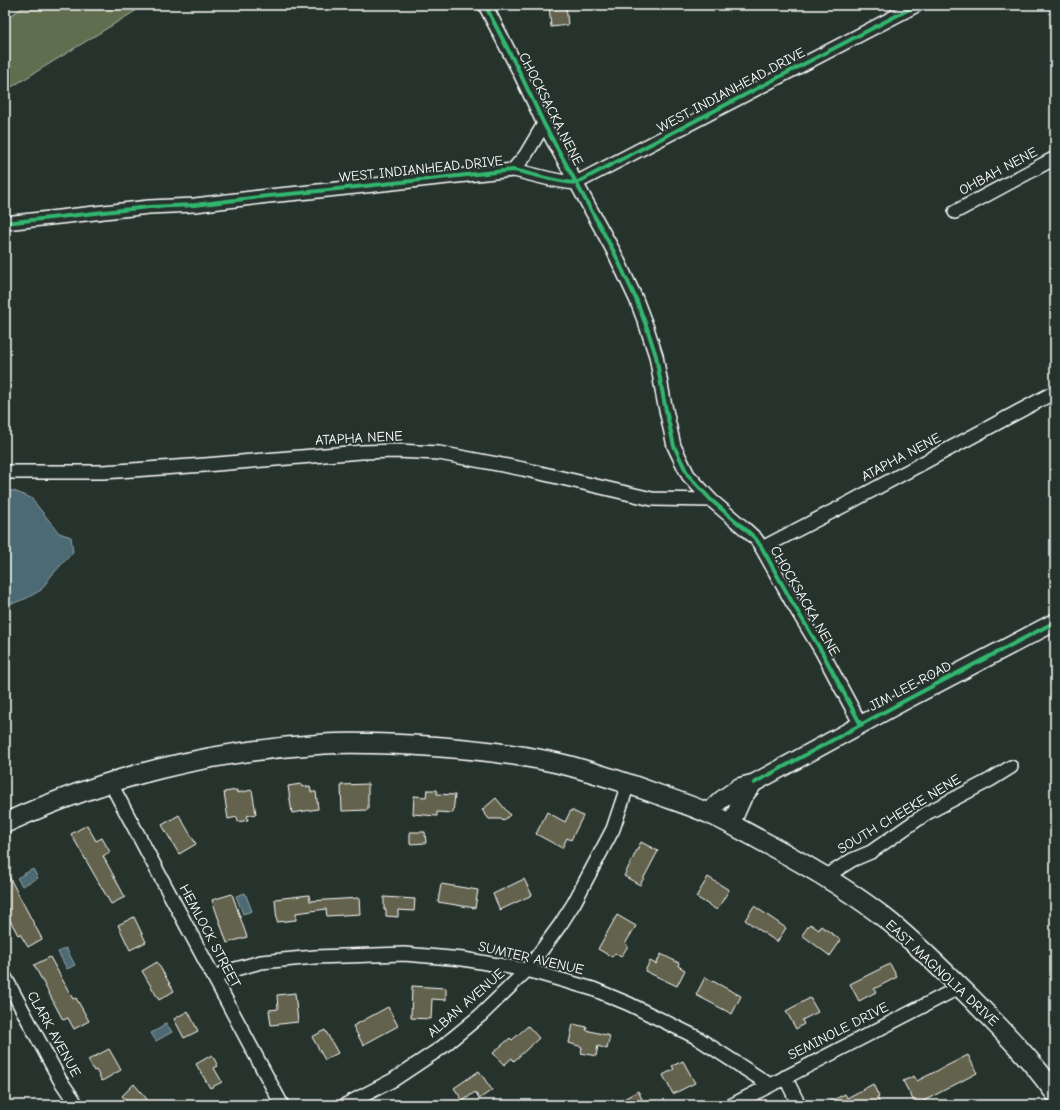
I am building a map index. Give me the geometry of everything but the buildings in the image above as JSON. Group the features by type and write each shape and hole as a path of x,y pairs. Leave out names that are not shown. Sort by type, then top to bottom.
{"main road":[{"name":"EAST MAGNOLIA DRIVE","path":"5,823 56,801 110,782 161,768 206,758 262,750 326,744 439,746 529,757 570,766 628,784 708,813 790,856 825,877 889,922 911,940 960,987 1052,1081"}],"street":[{"name":"CHOCKSACKA NENE","path":"485,5 544,124 614,252 636,299 656,356 674,446 688,475 711,500 756,539 822,652 861,724"},
{"name":"WEST INDIANHEAD DRIVE","path":"5,223 149,207 195,205 513,170 564,182 576,183 916,5"},
{"name":"WEST INDIANHEAD DRIVE","path":"513,170 525,156 544,124"},
{"name":"OHBAH NENE","path":"955,212 1055,158"},
{"name":"ATAPHA NENE","path":"762,548 1055,392"},
{"name":"ATAPHA NENE","path":"5,472 103,472 361,452 424,452 439,453 523,469 652,500 711,500"},
{"name":"JIM LEE ROAD","path":"708,813 721,800 739,787 754,783 861,724 1055,622"},
{"name":"SOUTH CHEEKE NENE","path":"825,877 852,860 871,852 927,813 990,780 1011,767"},
{"name":"HEMLOCK STREET","path":"110,782 282,1105"},
{"name":"JIM LEE ROAD","path":"731,824 743,797 754,783"},
{"name":"ALBAN AVENUE","path":"345,1105 393,1080 441,1048 481,1015 527,970 574,903 613,829 628,784"},
{"name":"SUMTER AVENUE","path":"214,977 261,962 315,957 404,954 463,959 527,970 593,989 629,1004 696,1037 770,1084"},
{"name":"CLARK AVENUE","path":"5,977 60,1080 77,1105"},
{"name":"SEMINOLE DRIVE","path":"732,1105 960,987"},
{"path":"784,1077 799,1105"}],"green space":[{"path":"27,5 145,5 5,91 5,19"}],"water":[{"path":"5,490 14,491 31,498 59,533 71,537 73,552 51,576 41,590 14,603 5,603"},
{"path":"33,869 38,878 22,886 17,878"},
{"path":"245,893 252,911 243,914 236,896"},
{"path":"66,948 75,965 67,969 58,952"},
{"path":"166,1023 172,1032 156,1041 151,1033 164,1026 163,1024"}],"cycle path":[{"path":"485,5 544,124 614,252 636,299 656,356 674,446 688,475 711,500 756,539 822,652 861,725"},
{"path":"5,223 149,207 195,205 513,170 552,180 576,183 917,5"},
{"path":"754,783 906,700 1055,622"}]}
